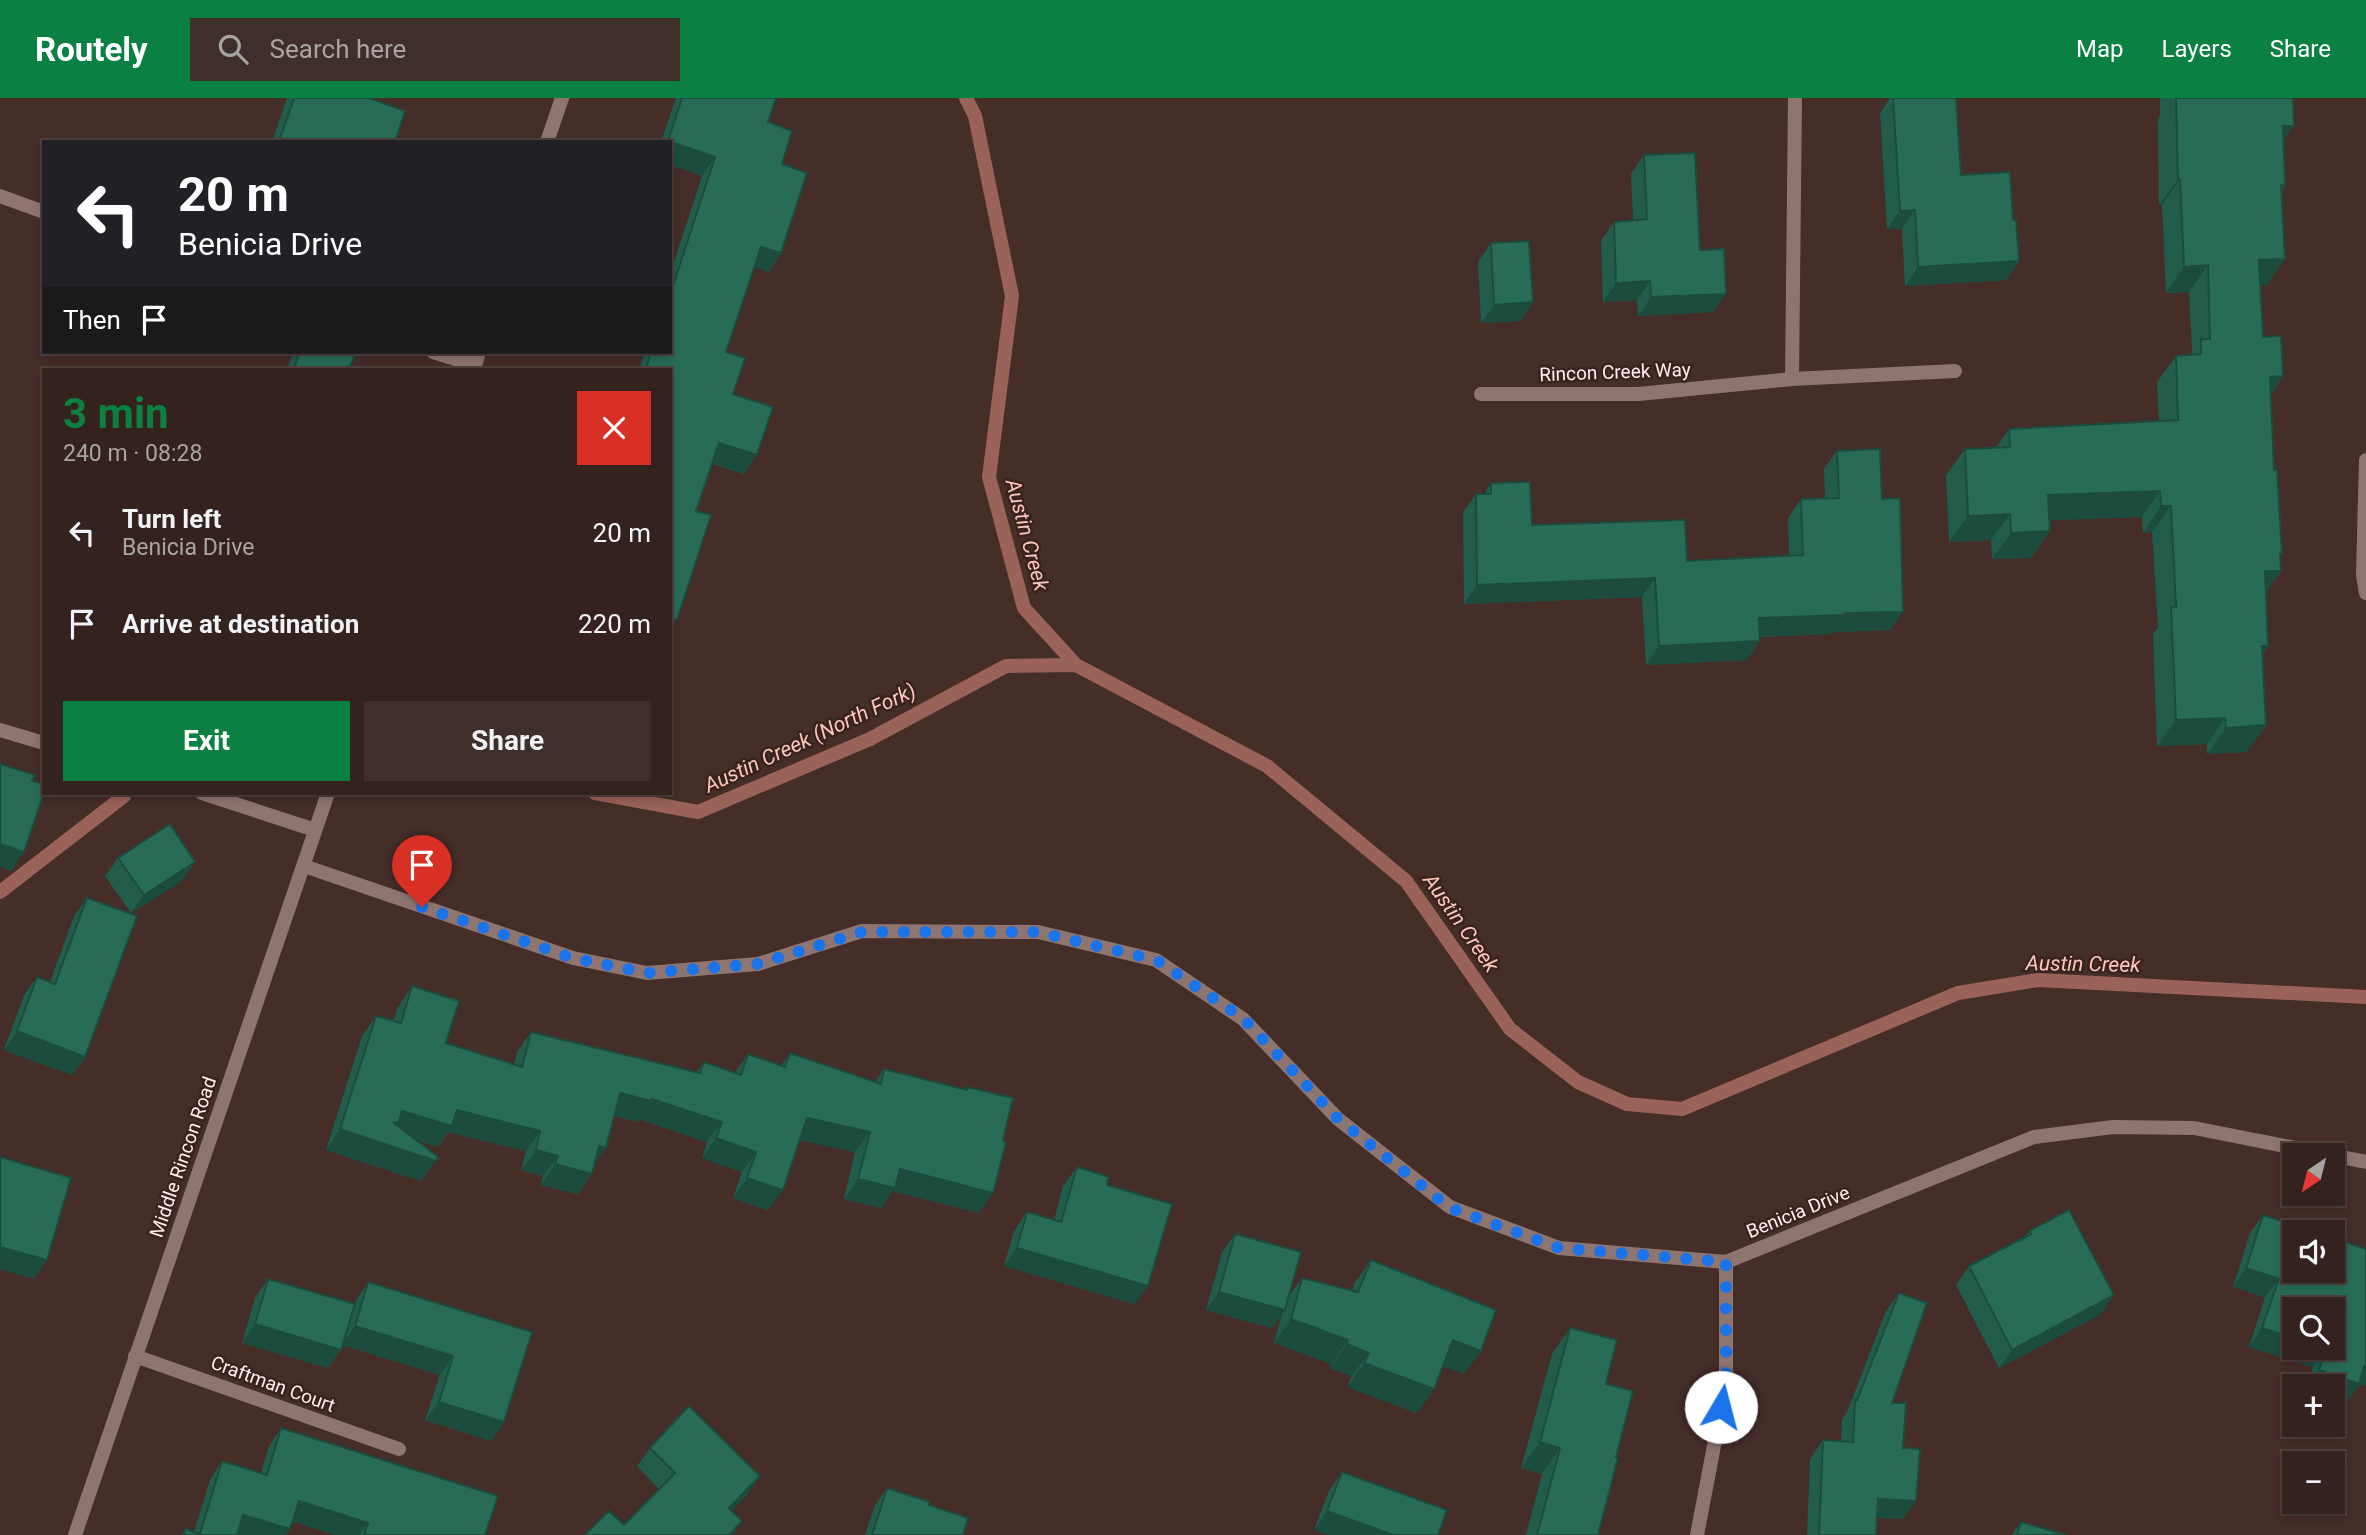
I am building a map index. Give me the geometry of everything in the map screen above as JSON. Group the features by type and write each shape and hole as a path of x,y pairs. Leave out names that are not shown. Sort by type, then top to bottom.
{"street":[{"path":"548,140 562,98"},
{"path":"1792,379 1795,98"},
{"path":"0,196 42,211"},
{"path":"442,354 476,362"},
{"name":"Rincon Creek Way","path":"1481,394 1638,394 1792,379 1955,371"},
{"path":"2366,460 2363,575 2366,593"},
{"path":"0,730 42,742"},
{"path":"208,795 315,830"},
{"name":"Middle Rincon Road","path":"75,1535 327,795"},
{"name":"Benicia Drive","path":"304,866 573,958 647,973 758,964 862,932 1038,932 1156,960 1243,1018 1338,1119 1450,1208 1559,1248 1726,1262 2034,1137 2113,1127 2193,1128 2366,1162"},
{"path":"1697,1535 1726,1383 1726,1262"},
{"name":"Craftman Court","path":"135,1356 398,1449"}],"building":[{"path":"294,98 369,98 405,111 396,140 280,140"},
{"path":"682,98 776,98 768,122 792,131 782,164 807,173 781,253 761,247 726,352 745,358 733,394 773,407 757,455 719,443 696,511 711,515 677,620 672,619 672,368 646,368 650,354 672,354 672,289 715,157 668,140"},
{"path":"1893,98 1956,98 1961,175 2010,172 2019,261 1918,267 1915,210 1900,211"},
{"path":"2176,98 2293,98 2294,126 2283,126 2285,185 2281,185 2285,259 2259,260 2263,337 2281,336 2283,376 2270,377 2274,470 2277,470 2282,554 2281,571 2265,571 2268,646 2262,646 2266,725 2226,728 2225,718 2176,720 2171,607 2176,607 2171,506 2161,506 2160,491 2048,495 2050,531 2011,533 2010,514 1968,516 1965,449 2010,447 2009,429 2178,420 2176,356 2201,354 2201,339 2210,339 2208,265 2184,267"},
{"path":"1695,153 1700,250 1724,249 1726,294 1651,297 1650,281 1616,283 1614,222 1647,219 1644,155"},
{"path":"1529,241 1533,302 1494,305 1491,243"},
{"path":"299,354 355,354 349,368 294,368"},
{"path":"1880,449 1882,499 1900,498 1903,612 1759,618 1760,641 1659,646 1655,578 1477,585 1476,494 1491,494 1491,483 1530,482 1532,525 1685,520 1687,561 1803,555 1801,499 1839,498 1837,451"},
{"path":"0,764 35,775 32,781 42,784 43,795 24,852 0,844"},
{"path":"170,824 195,862 144,895 118,858"},
{"path":"87,898 137,916 85,1057 17,1031 37,977 55,984"},
{"path":"412,986 459,1001 446,1043 522,1067 531,1032 700,1073 704,1062 741,1075 748,1054 785,1067 790,1053 881,1084 884,1069 967,1090 967,1087 1013,1098 1003,1140 1006,1143 993,1193 900,1169 895,1188 858,1179 870,1132 807,1118 783,1190 747,1178 756,1152 716,1138 722,1122 652,1099 651,1101 620,1093 606,1148 599,1146 592,1174 555,1164 558,1156 536,1150 540,1131 457,1110 452,1126 402,1111 398,1123 393,1122 438,1157 436,1161 340,1129 376,1016 401,1023"},
{"path":"0,1157 71,1178 47,1260 0,1247"},
{"path":"1077,1167 1109,1177 1107,1185 1172,1204 1148,1286 1017,1248 1027,1212 1061,1222"},
{"path":"2069,1210 2114,1295 2012,1350 1969,1266 2031,1234 2029,1231"},
{"path":"2263,1215 2282,1221 2282,1283 2345,1283 2345,1242 2366,1249 2366,1366 2359,1384 2345,1379 2345,1374 2330,1374 2319,1370 2322,1360 2345,1360 2345,1297 2282,1297 2282,1334 2262,1328 2279,1279 2246,1268"},
{"path":"1235,1234 1301,1252 1285,1310 1219,1292"},
{"path":"1371,1260 1496,1310 1481,1351 1453,1340 1434,1389 1364,1363 1369,1353 1347,1344 1348,1340 1291,1319 1302,1278 1358,1292"},
{"path":"268,1279 355,1304 341,1350 255,1324"},
{"path":"368,1282 532,1332 504,1422 439,1402 453,1356 355,1326"},
{"path":"1899,1293 1927,1303 1892,1403 1906,1403 1903,1448 1920,1449 1916,1501 1878,1499 1876,1535 1819,1535 1823,1440 1853,1442 1855,1400"},
{"path":"1570,1328 1617,1340 1606,1384 1633,1391 1598,1535 1537,1535 1560,1448 1540,1442"},
{"path":"689,1406 760,1476 729,1508 742,1521 729,1535 585,1535 609,1511 624,1525 675,1473 650,1448"},
{"path":"281,1428 498,1496 485,1535 364,1535 368,1523 299,1501 290,1529 243,1515 237,1535 184,1535 185,1529 200,1534 222,1461 267,1475"},
{"path":"1342,1472 1447,1510 1438,1535 1393,1535 1327,1511"},
{"path":"887,1488 968,1518 963,1535 872,1535"},
{"path":"2021,1522 2066,1535 2017,1535"}],"waterway":[{"name":"Austin Creek","path":"966,98 975,116 1012,296 989,477 1024,608 1076,665 1267,766 1406,881 1510,1029 1578,1082 1627,1104 1682,1109 1958,993 2038,980 2366,997"},
{"name":"Austin Creek (North Fork)","path":"606,795 698,812 870,739 1006,666 1076,665"},
{"name":"Austin Creek (North Fork)","path":"0,892 124,796"}],"route":[{"path":"422,907 573,958 647,973 758,964 862,932 1038,932 1156,960 1243,1018 1338,1119 1450,1208 1559,1248 1726,1262 1726,1383 1721,1407"}]}
